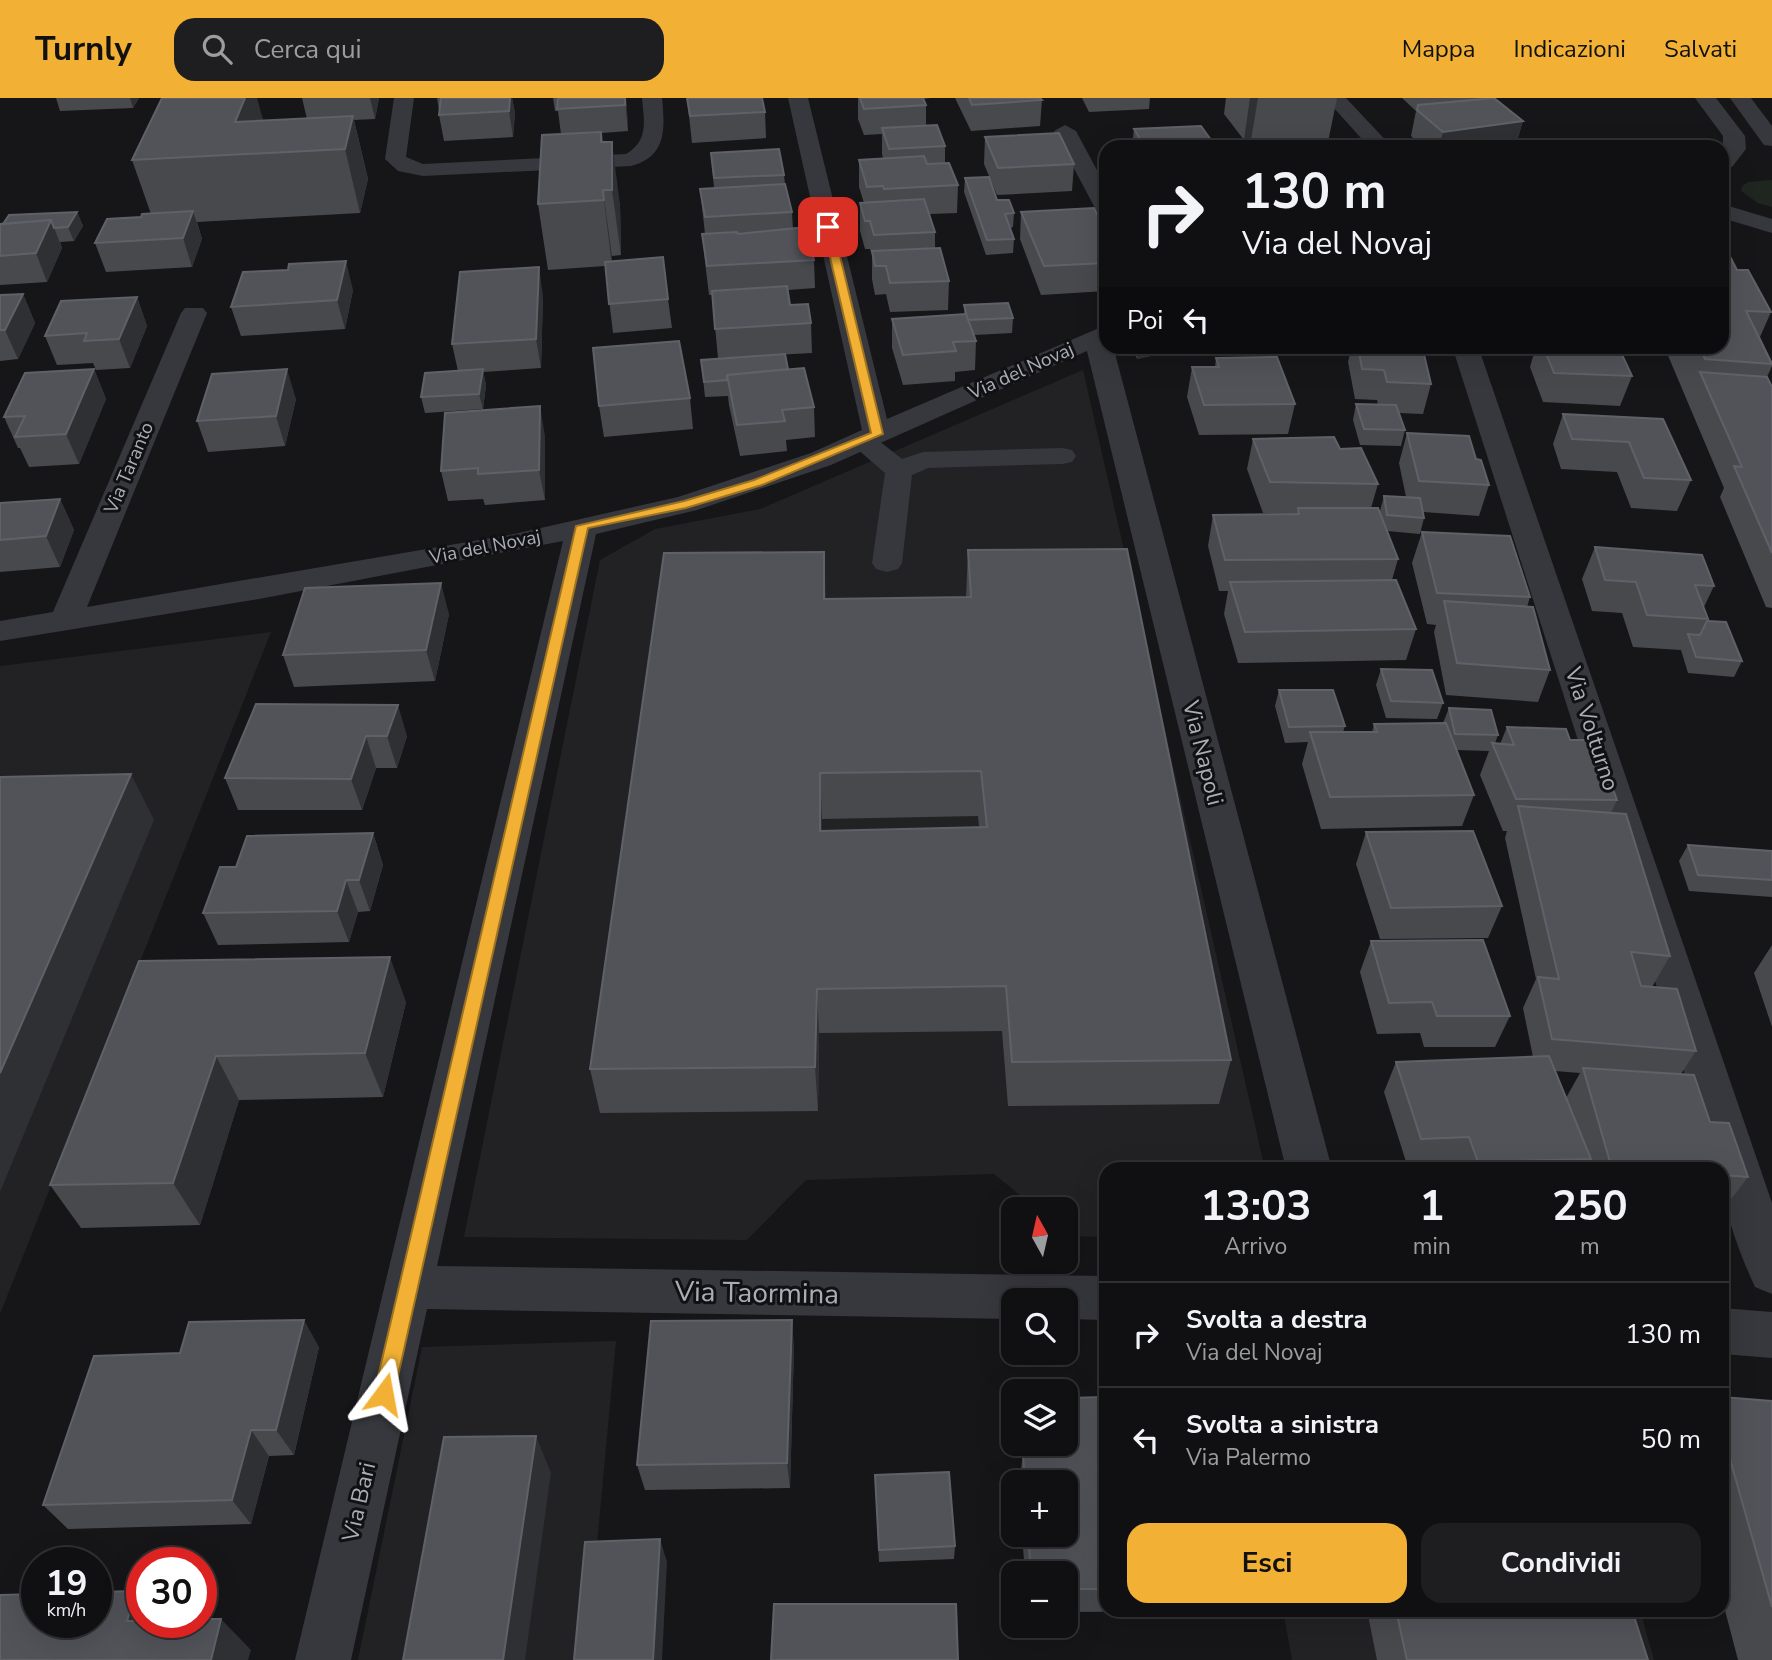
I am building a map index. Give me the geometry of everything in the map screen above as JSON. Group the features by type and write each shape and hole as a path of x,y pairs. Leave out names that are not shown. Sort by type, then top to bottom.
{"street":[{"path":"798,98 870,438"},
{"path":"1335,98 1374,140"},
{"path":"1704,98 1734,136 1735,149 1729,156"},
{"path":"1740,98 1772,140"},
{"path":"1065,131 1099,195"},
{"path":"1729,162 1749,160"},
{"path":"1729,213 1772,226"},
{"name":"Via Taranto","path":"65,622 194,313"},
{"name":"Via del Novaj","path":"0,631 514,543 686,504 758,482 870,438 1099,336"},
{"name":"Via Napoli","path":"1107,354 1307,1162"},
{"name":"Via Volturno","path":"1468,354 1772,1272"},
{"name":"Via Bari","path":"323,1660 582,526"},
{"name":"Via Taormina","path":"409,1287 1099,1298"},
{"path":"1729,1332 1772,1335"}],"lane":[{"path":"404,98 395,159 405,167 423,170 631,160 650,150 654,141 653,98"},
{"path":"870,438 899,471 887,563"},
{"path":"899,471 923,460 1062,456"}],"shaded area":[{"path":"1772,180 1772,207 1758,203 1741,191 1742,186 1748,182"},
{"path":"1083,370 1263,1162 1099,1162 1099,1237 1078,1236 1078,1197 1022,1197 994,1174 806,1180 747,1240 464,1237 600,560 655,529 760,509"},
{"path":"271,632 0,1314 0,666"},
{"path":"616,1341 586,1660 358,1660 422,1347"},
{"path":"1284,1617 1642,1617 1654,1660 1292,1660"}],"building":[{"path":"162,98 245,98 235,122 353,116 345,149 132,160"},
{"path":"441,98 510,98 509,111 439,115"},
{"path":"558,98 625,98 625,105 557,109"},
{"path":"687,98 762,98 765,112 690,116"},
{"path":"860,98 923,98 926,105 864,109"},
{"path":"969,98 1040,98 1042,100 972,105"},
{"path":"1494,98 1523,121 1443,132 1417,110 1418,105"},
{"path":"937,125 945,146 889,149 882,128"},
{"path":"1201,126 1211,140 1141,140 1134,129"},
{"path":"601,132 601,142 612,142 612,190 603,190 604,200 538,204 542,135"},
{"path":"1059,133 1074,164 998,168 985,137"},
{"path":"779,149 784,175 714,178 711,153"},
{"path":"924,156 927,164 949,163 958,185 884,189 883,186 867,187 859,160"},
{"path":"989,177 997,200 1009,200 1014,213 1005,214 1014,239 987,240 965,178"},
{"path":"785,184 792,212 705,217 700,189"},
{"path":"924,199 935,232 874,235 870,221 865,221 860,203"},
{"path":"1094,208 1099,218 1099,263 1044,266 1021,212"},
{"path":"193,211 183,238 95,243 107,219"},
{"path":"77,212 68,227 54,228 51,220 3,224 9,215"},
{"path":"51,220 36,253 0,256 0,224"},
{"path":"806,227 814,260 707,266 702,234 738,234"},
{"path":"940,248 949,281 890,283 886,266 875,266 872,251"},
{"path":"1729,255 1737,270 1748,270 1771,312 1746,311 1772,364 1705,359 1703,354 1729,354"},
{"path":"663,257 668,299 609,304 605,262"},
{"path":"346,261 337,300 231,307 243,272 288,270 289,264"},
{"path":"539,267 536,339 452,344 460,272"},
{"path":"787,286 790,305 808,304 811,323 715,329 712,291"},
{"path":"23,294 5,330 0,330 0,295"},
{"path":"137,297 119,339 84,341 87,333 45,336 61,301"},
{"path":"1008,303 1013,318 968,320 964,305"},
{"path":"966,314 976,341 953,342 956,351 903,355 892,319"},
{"path":"679,341 690,398 599,406 593,348"},
{"path":"785,354 788,369 727,375 727,380 704,382 701,360"},
{"path":"1359,354 1424,354 1431,384 1387,382 1384,370 1362,369"},
{"path":"1546,354 1622,354 1632,376 1554,373"},
{"path":"1277,357 1295,404 1204,405 1192,367 1219,367 1216,358"},
{"path":"804,368 814,407 782,410 785,421 737,425 727,375"},
{"path":"94,369 66,434 15,437 25,416 4,417 25,373"},
{"path":"287,369 276,416 197,421 212,374"},
{"path":"483,369 479,394 421,397 425,373"},
{"path":"1700,372 1767,377 1772,387 1772,553 1734,466 1742,467"},
{"path":"1356,404 1396,405 1405,430 1364,429"},
{"path":"540,406 539,470 478,474 478,468 441,471 445,413"},
{"path":"1563,414 1663,419 1691,480 1644,478 1629,442 1572,439"},
{"path":"1407,433 1469,436 1476,459 1481,460 1489,485 1419,481"},
{"path":"1334,437 1340,449 1361,448 1378,484 1270,482 1253,439"},
{"path":"1384,496 1420,498 1424,518 1387,515"},
{"path":"60,499 46,536 0,540 0,503"},
{"path":"1298,508 1378,508 1398,559 1225,560 1213,515 1299,514"},
{"path":"1422,532 1510,536 1530,597 1437,593"},
{"path":"1595,547 1702,555 1714,586 1695,585 1708,619 1647,615 1636,582 1605,580"},
{"path":"1127,549 1231,1060 1012,1062 1006,986 817,989 815,1067 590,1069 664,553 824,552 824,599 971,597 968,550","holes":["981,771 987,827 820,831 820,773"]},
{"path":"1396,580 1416,629 1245,632 1230,582"},
{"path":"441,583 426,650 283,655 305,588"},
{"path":"1444,601 1533,607 1550,670 1457,663"},
{"path":"1707,621 1726,622 1742,661 1696,657 1688,634 1700,635"},
{"path":"1381,669 1432,670 1443,703 1391,701"},
{"path":"1279,690 1333,690 1345,726 1289,727"},
{"path":"256,704 398,705 387,736 366,736 351,779 225,778"},
{"path":"1449,708 1491,710 1498,735 1455,734"},
{"path":"1446,723 1474,795 1330,797 1310,732 1377,732 1374,724"},
{"path":"1507,727 1566,729 1570,740 1594,740 1617,800 1516,799 1492,743 1514,745"},
{"path":"131,774 0,1073 0,777"},
{"path":"1518,806 1626,814 1670,956 1631,952 1641,986 1677,989 1696,1051 1552,1039 1538,977 1559,979"},
{"path":"1473,831 1502,906 1391,908 1366,832"},
{"path":"373,833 359,880 346,880 337,911 203,913 220,867 236,867 247,836"},
{"path":"1688,845 1772,851 1772,880 1698,875"},
{"path":"1483,940 1510,1016 1437,1016 1432,1002 1389,1003 1371,941"},
{"path":"390,957 365,1053 216,1056 173,1183 50,1185 139,961"},
{"path":"1549,1056 1591,1159 1478,1162 1469,1137 1421,1139 1396,1062"},
{"path":"1583,1068 1694,1075 1710,1122 1729,1123 1748,1177 1729,1176 1729,1162 1610,1162"},
{"path":"304,1320 276,1430 251,1430 232,1500 43,1505 94,1356 180,1353 189,1322"},
{"path":"792,1320 787,1463 637,1465 651,1321"},
{"path":"1099,1397 1099,1589 1078,1589 1078,1561 1030,1561 1029,1547 1078,1547 1078,1470 1024,1470 1023,1456 1078,1456 1078,1398"},
{"path":"1729,1398 1772,1401 1772,1607 1729,1456"},
{"path":"536,1436 503,1660 403,1660 444,1437"},
{"path":"949,1472 955,1546 879,1550 875,1475"},
{"path":"660,1539 653,1660 574,1660 585,1542"},
{"path":"126,1591 126,1638 216,1638 211,1660 0,1660 0,1595 21,1594 21,1638 112,1638 112,1592"},
{"path":"774,1604 956,1604 958,1660 771,1660"},
{"path":"1398,1617 1634,1617 1648,1660 1407,1660"},
{"path":"217,1619 221,1619 217,1635"}],"route":[{"path":"384,1394 582,526 686,504 758,482 821,459 877,434 828,227"}]}
